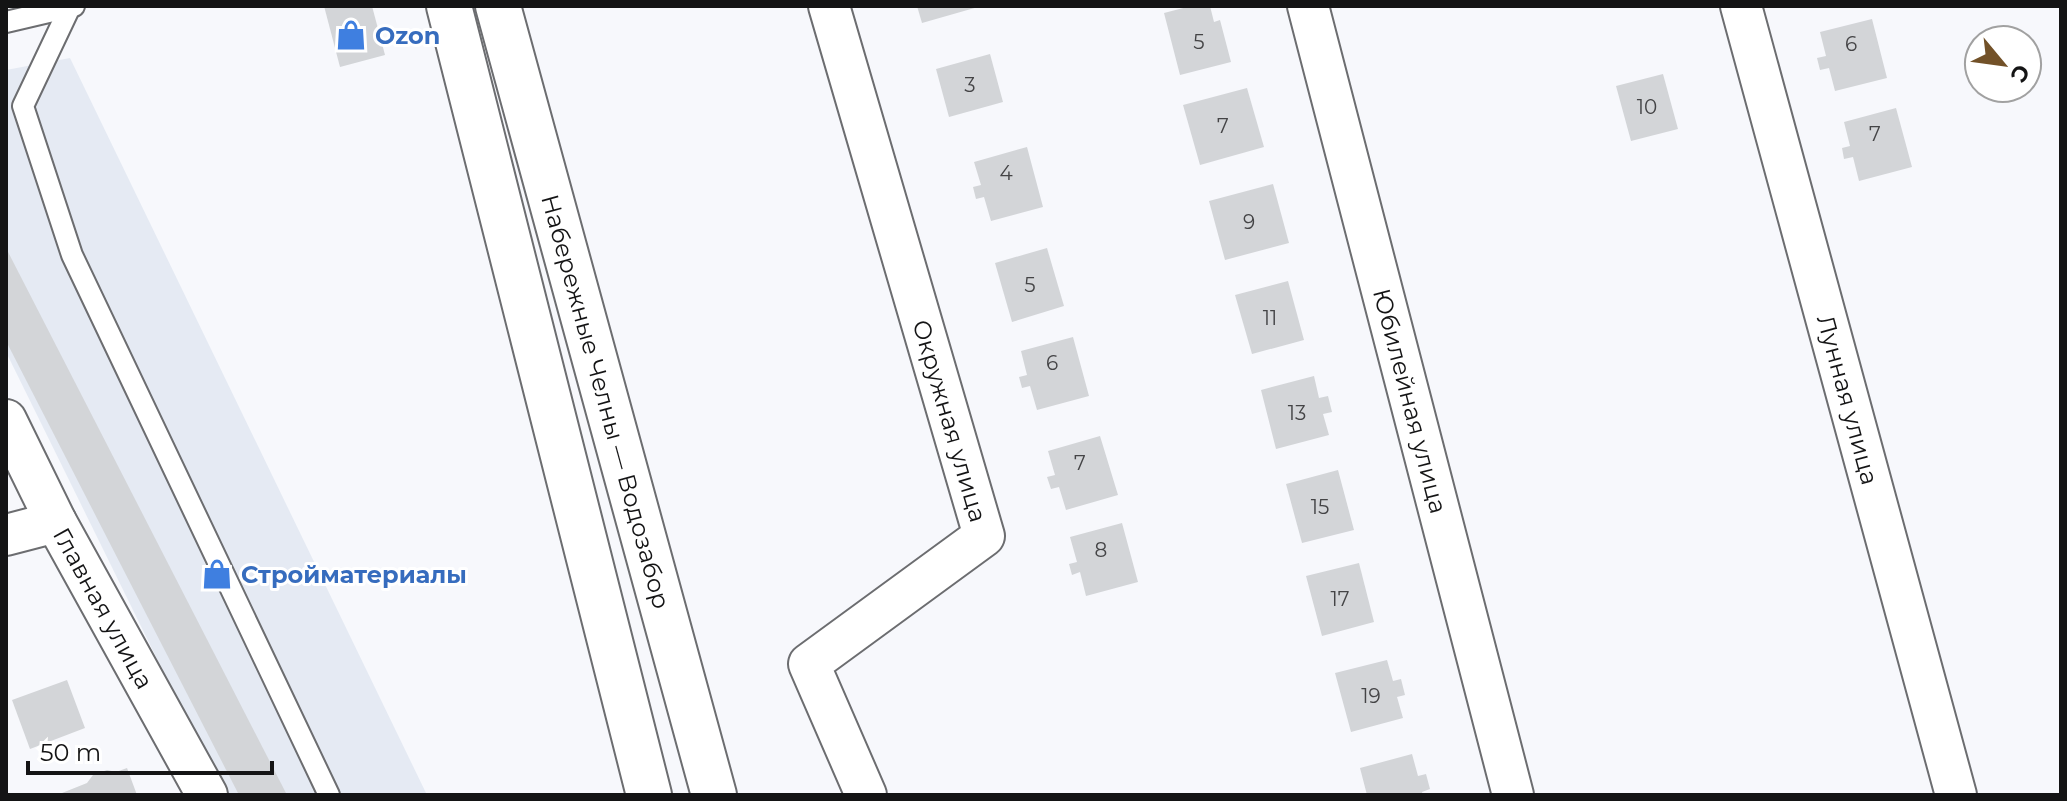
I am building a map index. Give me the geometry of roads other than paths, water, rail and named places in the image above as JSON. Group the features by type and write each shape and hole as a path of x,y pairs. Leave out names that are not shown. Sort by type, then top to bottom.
{"main road":[{"path":"449,6 649,795"},
{"name":"Набережные Челны — Водозабор","path":"498,6 714,795"}],"street":[{"name":"Окружная улица","path":"829,6 984,536 809,664 866,795"},
{"name":"Юбилейная улица","path":"1308,6 1513,795"},
{"name":"Лунная улица","path":"1741,6 1956,795"},
{"name":"Главная улица","path":"6,420 56,522 207,795"},
{"path":"6,535 56,522"}],"lane":[{"path":"6,22 72,7"},
{"path":"72,7 23,106 67,240 329,795"}],"place":[{"name":"Ozon","path":"351,35"},
{"name":"Стройматериалы","path":"217,574"}]}
